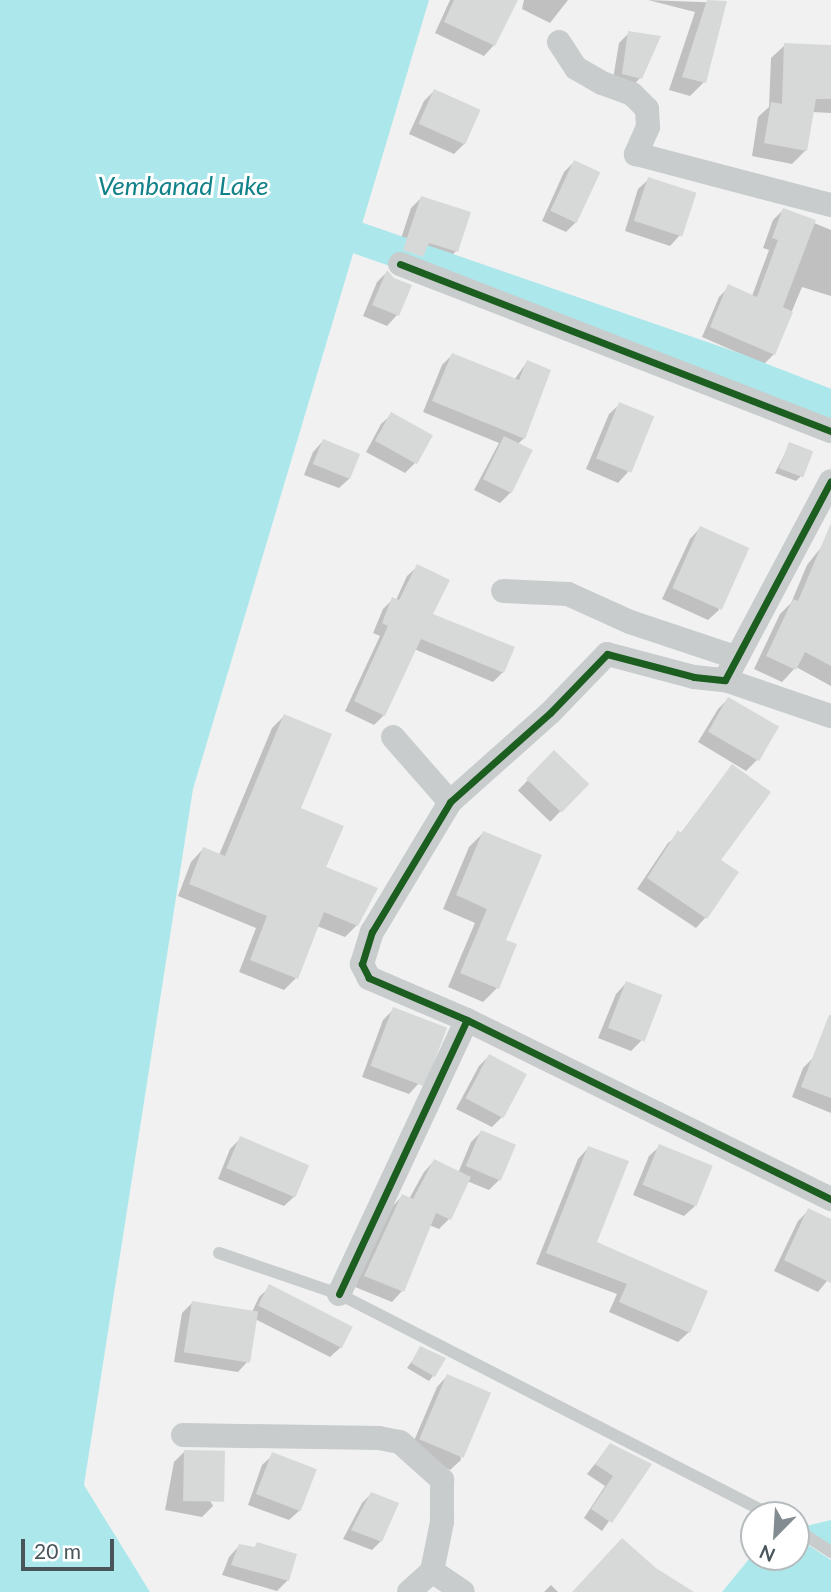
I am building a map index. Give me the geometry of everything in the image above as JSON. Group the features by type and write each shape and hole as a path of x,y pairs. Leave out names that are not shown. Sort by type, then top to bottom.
{"street":[{"path":"559,42 576,68 602,83 632,94 648,108 648,127 636,154 831,205"},
{"path":"400,264 831,431"},
{"path":"725,680 831,481"},
{"path":"503,591 568,594 630,622 735,657"},
{"path":"831,716 725,680 694,677 607,654 550,713 450,802 372,932 362,964 369,978 467,1020 831,1199"},
{"path":"393,737 450,802"},
{"path":"339,1294 467,1020"},
{"path":"183,1435 379,1437 400,1442 442,1480 442,1522 432,1571 409,1592"},
{"path":"432,1571 463,1592"}],"lane":[{"path":"219,1253 339,1294 743,1501"},
{"path":"810,1538 831,1552"}],"water":[{"name":"Vembanad Lake","path":"0,0 429,0 193,789 84,1485 150,1592 0,1592"},
{"path":"831,1520 831,1545 810,1532 810,1525"},
{"path":"810,1546 831,1560 831,1592 722,1592 740,1570 810,1571"}],"building":[{"path":"454,0 518,0 495,46 444,22"},
{"path":"707,0 727,1 706,83 682,77"},
{"path":"628,31 661,36 642,79 622,74"},
{"path":"784,43 831,45 831,99 816,99 807,151 764,143 771,102 782,104"},
{"path":"434,89 481,110 465,144 419,124"},
{"path":"574,160 600,172 577,223 550,211"},
{"path":"648,177 697,193 682,237 634,221"},
{"path":"421,196 471,212 458,252 429,243 423,257 403,250"},
{"path":"783,208 816,220 783,307 793,312 775,355 710,327 728,284 757,297 778,240 772,238"},
{"path":"387,270 394,278 412,285 399,316 372,305"},
{"path":"452,353 519,380 527,360 551,370 525,439 432,401"},
{"path":"619,402 654,416 631,473 596,459"},
{"path":"391,412 433,435 417,464 375,441"},
{"path":"504,436 533,450 512,493 483,479"},
{"path":"323,439 360,454 350,479 313,464"},
{"path":"789,442 813,451 803,477 779,468"},
{"path":"831,523 831,666 805,652 796,670 766,656 793,599 798,601"},
{"path":"700,526 749,548 722,610 672,588"},
{"path":"417,564 450,580 433,614 515,647 504,673 421,639 385,716 354,701 388,626 382,623 392,597 399,600"},
{"path":"728,697 779,726 759,761 708,732"},
{"path":"284,714 332,734 301,808 344,826 326,867 378,888 358,926 324,912 298,979 250,960 267,916 189,884 203,847 225,856"},
{"path":"554,750 589,784 561,813 526,779"},
{"path":"732,764 771,792 721,860 739,872 707,919 647,878 678,830 681,833"},
{"path":"483,831 542,855 506,940 517,944 499,989 460,973 487,909 456,895"},
{"path":"626,981 662,995 644,1042 608,1028"},
{"path":"393,1007 447,1028 425,1087 370,1066"},
{"path":"831,1015 831,1098 801,1087"},
{"path":"489,1054 527,1074 503,1118 466,1098"},
{"path":"481,1130 516,1145 501,1181 466,1166"},
{"path":"240,1136 309,1165 295,1198 226,1168"},
{"path":"659,1144 713,1166 696,1207 643,1185"},
{"path":"588,1146 629,1161 597,1242 708,1291 690,1333 619,1302 627,1284 546,1253"},
{"path":"434,1159 471,1177 451,1220 436,1213 404,1292 364,1276 402,1194 413,1199"},
{"path":"808,1208 831,1219 831,1283 784,1260"},
{"path":"269,1284 353,1327 342,1348 258,1305"},
{"path":"192,1301 258,1311 250,1363 184,1352"},
{"path":"420,1346 446,1358 435,1377 411,1363"},
{"path":"447,1374 491,1393 463,1458 419,1439"},
{"path":"610,1443 652,1464 612,1523 591,1509 613,1476 595,1464"},
{"path":"184,1450 225,1451 224,1502 183,1501"},
{"path":"272,1452 317,1469 301,1511 256,1494"},
{"path":"371,1492 399,1503 382,1542 351,1530"},
{"path":"622,1538 656,1568 694,1592 572,1592"},
{"path":"257,1542 297,1554 289,1581 231,1565 239,1544 255,1547"}],"waterway":[{"path":"358,238 736,369 831,406"}],"cycle path":[{"path":"400,264 831,431"},
{"path":"339,1294 467,1020 369,978 362,964 372,932 450,802 550,713 607,654 694,677 725,680 831,481"},
{"path":"467,1020 831,1199"}]}
